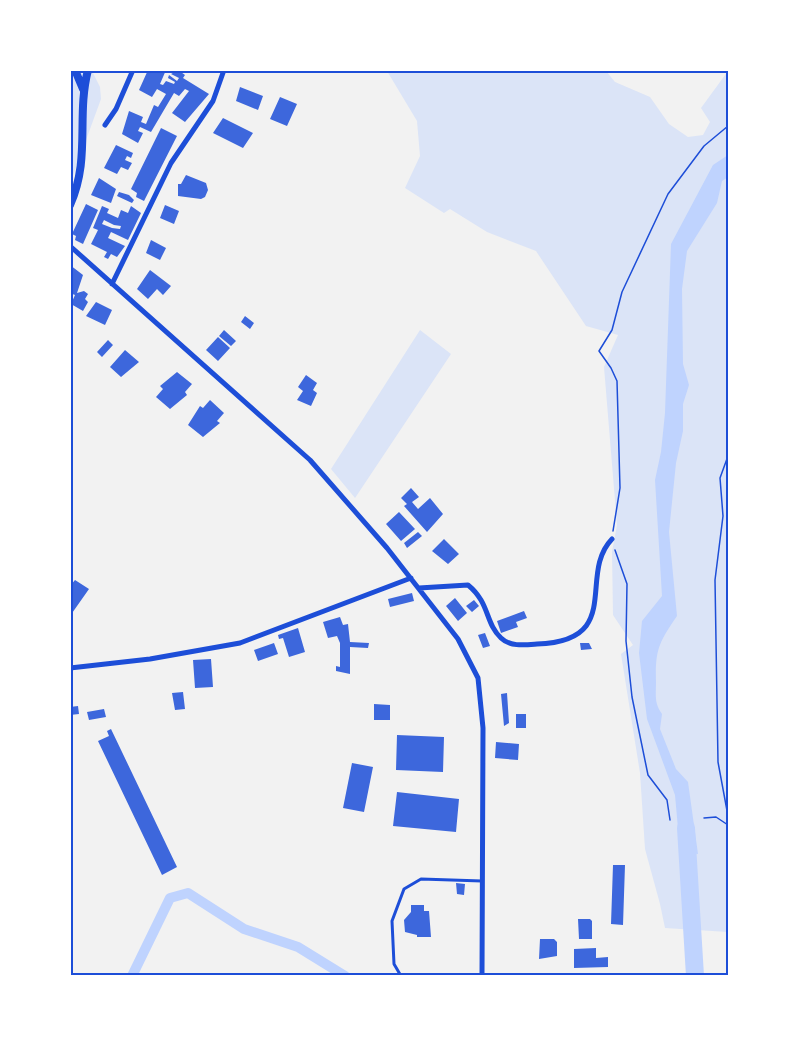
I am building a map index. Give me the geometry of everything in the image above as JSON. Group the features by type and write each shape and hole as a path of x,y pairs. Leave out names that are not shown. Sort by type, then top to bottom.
{"main road":[{"path":"75,70 83,89"},
{"path":"70,205 82,169 83,89 88,70"}],"street":[{"path":"105,125 116,110 133,70"},
{"path":"112,284 171,163 213,101 224,70"},
{"path":"70,246 310,460 411,578 458,639 478,678 483,728 482,975"},
{"path":"419,588 468,585 480,594 501,638 511,643 539,644 563,641 581,631 592,615 604,548 612,539"},
{"path":"70,668 240,643 411,578"}],"lane":[{"path":"401,975 394,964 392,921 404,890 421,879 483,881"}],"path":[{"path":"670,820 667,800 648,775 632,697 626,641 627,584 612,539 620,488 617,381 599,351 612,330 622,292 668,194 704,146 729,126"},
{"path":"729,456 720,478 723,516 715,580 718,762 729,816"},
{"path":"704,818 716,817 729,825"}],"shaded area":[{"path":"71,71 92,71 100,87 101,99 71,181"},
{"path":"387,71 606,71 615,82 650,97 669,124 688,137 703,135 710,122 701,108 728,71 728,932 665,928 645,849 640,773 621,654 633,645 613,615 612,552 617,525 604,367 618,335 586,326 536,251 487,232 450,209 444,213 405,188 420,156 417,121"},
{"path":"420,330 451,354 355,498 331,469"}],"water":[{"path":"728,155 728,177 722,181 717,203 687,251 682,289 683,364 689,385 683,404 683,431 676,463 669,532 677,616 659,647 656,671 656,699 662,714 660,729 676,769 688,782 698,854 680,851 675,795 647,719 639,653 642,621 662,596 655,480 661,452 665,413 671,244 713,165"}],"building":[{"path":"148,70 166,70 160,84 163,85 166,81 174,84 175,82 168,78 169,75 177,81 179,78 171,74 178,70 185,75 183,78 209,94 185,122 172,113 189,91 185,89 179,96 174,93 151,132 140,127 138,131 143,133 138,143 122,134 129,111 143,117 141,122 146,124 154,105 158,107 166,94 157,89 152,97 139,90"},
{"path":"240,87 263,96 258,110 236,101"},
{"path":"280,97 297,104 287,126 270,119"},
{"path":"223,118 253,133 243,148 213,133"},
{"path":"161,128 177,136 144,201 136,197 137,193 131,189"},
{"path":"116,145 133,153 131,158 127,156 125,160 132,163 128,170 121,167 117,174 104,168"},
{"path":"186,175 206,183 208,190 205,197 201,199 178,196 178,184 181,184"},
{"path":"99,178 116,189 111,203 91,195"},
{"path":"119,192 129,195 134,200 132,203 117,196"},
{"path":"86,204 98,210 83,244 75,240 76,236 72,234"},
{"path":"165,205 179,211 174,224 160,218"},
{"path":"102,206 109,209 107,213 118,218 121,210 128,213 131,206 141,213 128,240 111,232 108,238 125,246 117,257 111,254 108,259 104,257 107,252 91,244 98,230 93,228","holes":["104,220 121,226 120,229 102,224"]},
{"path":"151,240 166,248 160,260 146,253"},
{"path":"70,265 83,275 77,293 84,291 88,294 85,299 88,302 83,311 71,304 75,295 70,293"},
{"path":"150,270 171,286 163,295 157,289 148,299 137,289"},
{"path":"96,302 112,310 105,325 86,316"},
{"path":"245,316 254,323 250,329 241,322"},
{"path":"224,330 236,341 231,346 219,336"},
{"path":"218,337 230,348 218,361 206,350"},
{"path":"108,340 113,345 102,357 97,352"},
{"path":"125,350 139,362 121,377 110,367"},
{"path":"177,372 192,384 185,392 187,395 170,409 156,397 163,389 160,386"},
{"path":"306,375 317,383 313,390 317,393 311,406 297,400 303,391 298,387"},
{"path":"210,400 224,413 217,421 220,423 203,437 188,425 200,406 203,408"},
{"path":"411,488 419,497 412,502 418,509 430,498 443,514 427,532 404,506 407,504 401,498"},
{"path":"399,512 415,529 401,541 386,524"},
{"path":"418,532 422,536 407,548 404,543"},
{"path":"444,539 459,554 448,564 432,551"},
{"path":"75,580 89,589 70,616 70,586"},
{"path":"412,593 414,601 390,607 388,599"},
{"path":"455,598 467,613 458,621 446,606"},
{"path":"474,600 479,606 472,612 466,606"},
{"path":"524,611 527,618 516,622 518,627 501,633 497,621"},
{"path":"340,617 343,625 348,624 350,642 369,643 368,648 350,647 350,674 336,671 336,666 340,667 340,643 337,636 328,638 323,622"},
{"path":"298,628 305,652 289,657 283,638 279,639 278,635"},
{"path":"485,633 490,646 483,648 478,635"},
{"path":"274,643 278,654 258,661 254,650"},
{"path":"580,643 589,643 592,649 581,650"},
{"path":"211,659 213,687 195,688 193,660"},
{"path":"183,692 185,709 175,710 172,693"},
{"path":"507,693 509,723 504,726 501,694"},
{"path":"374,704 390,705 390,720 374,720"},
{"path":"78,706 79,714 70,715 70,707"},
{"path":"104,709 106,717 89,720 87,712"},
{"path":"516,714 526,714 526,728 516,728"},
{"path":"111,729 177,867 162,875 98,741 109,736 107,731"},
{"path":"397,735 444,737 443,772 396,770"},
{"path":"496,742 519,744 518,760 495,758"},
{"path":"352,763 373,767 364,812 343,808"},
{"path":"397,792 459,799 456,832 393,826"},
{"path":"613,865 625,865 623,925 611,924"},
{"path":"456,883 465,884 464,895 457,894"},
{"path":"411,905 424,905 424,911 429,911 431,937 417,937 417,935 405,932 404,920 411,912"},
{"path":"578,919 592,921 592,939 579,939"},
{"path":"540,939 554,939 557,942 557,956 539,959"},
{"path":"596,948 596,958 608,957 608,967 574,968 574,949"}],"waterway":[{"path":"686,828 695,976"},
{"path":"132,976 170,898 188,893 244,929 298,947 345,976"}]}
